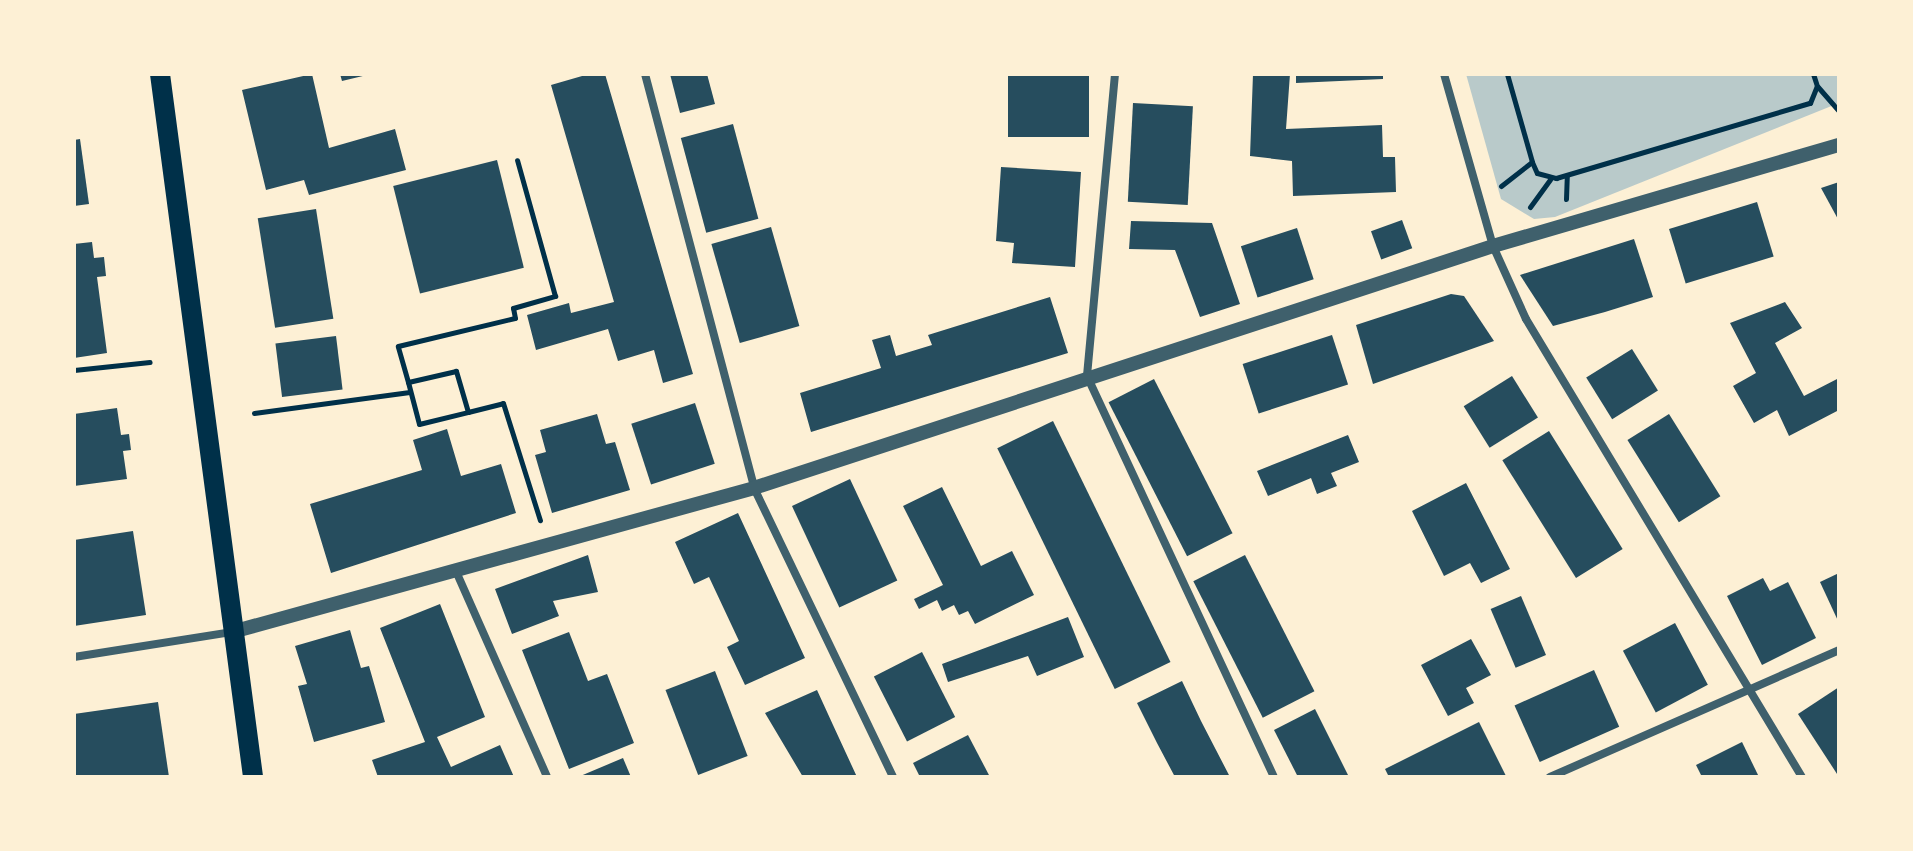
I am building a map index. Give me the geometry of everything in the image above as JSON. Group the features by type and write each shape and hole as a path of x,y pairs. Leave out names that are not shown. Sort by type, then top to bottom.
{"main road":[{"path":"160,74 253,777"}],"street":[{"path":"645,74 754,488 893,777"},
{"path":"1115,74 1087,376 1274,777"},
{"path":"1444,74 1493,246 1526,319 1802,777"},
{"path":"74,657 232,632 754,488 1087,376 1493,246 1839,145"},
{"path":"455,569 547,777"},
{"path":"1550,777 1746,687 1839,650"}],"path":[{"path":"1507,74 1532,162 1545,178 1576,174 1810,103 1817,86"},
{"path":"1813,74 1817,86 1839,111"},
{"path":"517,160 555,296 513,308 515,318 398,346 419,424 503,403 548,544"},
{"path":"1480,202 1532,162"},
{"path":"74,370 150,362"},
{"path":"408,382 456,371 468,412"},
{"path":"254,413 410,392"}],"shaded area":[{"path":"1466,74 1839,74 1839,103 1555,217 1534,219 1501,199"}],"building":[{"path":"312,74 329,148 395,129 406,170 309,195 304,180 266,190 242,90"},
{"path":"340,74 367,74 367,75 342,81"},
{"path":"589,74 605,74 693,374 663,383 654,350 618,361 608,329 536,350 527,315 569,303 571,313 614,302 551,85"},
{"path":"670,74 707,74 715,104 680,113"},
{"path":"1008,74 1089,74 1089,137 1008,137"},
{"path":"1253,74 1290,74 1286,129 1382,125 1383,157 1395,157 1396,192 1293,196 1292,161 1250,156"},
{"path":"1296,74 1383,74 1383,79 1296,83"},
{"path":"1133,103 1193,106 1188,205 1128,202"},
{"path":"733,124 758,219 706,233 681,138"},
{"path":"80,139 89,204 74,206 74,140"},
{"path":"497,160 524,268 420,294 393,186"},
{"path":"1001,167 1081,172 1075,267 1012,263 1014,243 996,241"},
{"path":"1839,182 1839,221 1821,188"},
{"path":"1757,202 1774,257 1686,283 1669,229"},
{"path":"316,209 333,319 275,328 258,218"},
{"path":"1402,220 1412,248 1381,259 1371,231"},
{"path":"1131,221 1212,223 1240,304 1200,317 1175,250 1129,249"},
{"path":"771,227 799,326 740,343 711,244"},
{"path":"1297,228 1314,279 1258,298 1241,246"},
{"path":"1634,239 1653,297 1553,326 1520,275"},
{"path":"92,242 94,258 104,257 106,276 97,277 107,353 74,358 74,244"},
{"path":"1451,294 1464,296 1494,341 1373,384 1356,325"},
{"path":"1050,297 1068,353 811,432 800,393 881,368 872,340 890,335 896,356 932,345 928,335"},
{"path":"1785,302 1802,328 1775,343 1804,396 1839,378 1839,410 1789,436 1777,410 1754,423 1733,386 1756,373 1730,323"},
{"path":"1332,335 1348,384 1259,414 1243,364"},
{"path":"336,336 343,390 282,397 275,343"},
{"path":"1632,349 1658,391 1612,419 1586,378"},
{"path":"1512,376 1538,418 1490,448 1464,406"},
{"path":"1154,379 1233,533 1187,556 1109,402"},
{"path":"695,403 715,464 651,485 631,424"},
{"path":"117,408 121,435 129,434 131,450 123,451 127,479 74,486 74,414"},
{"path":"597,414 606,444 615,442 630,490 552,513 535,455 546,452 540,430"},
{"path":"1669,414 1720,496 1679,522 1627,440"},
{"path":"1053,421 1170,662 1115,689 997,448"},
{"path":"447,429 461,476 501,464 516,513 331,573 310,504 422,470 413,440"},
{"path":"1549,431 1623,549 1576,578 1502,460"},
{"path":"1348,435 1359,462 1331,473 1337,486 1317,494 1311,478 1268,496 1257,471"},
{"path":"850,479 897,581 839,608 792,506"},
{"path":"1466,483 1510,569 1481,583 1470,563 1444,576 1412,511"},
{"path":"942,487 981,566 1012,551 1034,595 975,624 968,611 959,615 954,605 942,611 937,600 919,609 914,599 943,585 903,506"},
{"path":"738,513 805,658 745,685 727,647 739,641 709,577 694,584 675,542"},
{"path":"133,531 146,615 74,626 74,540"},
{"path":"588,555 598,592 553,601 559,616 512,634 495,589"},
{"path":"1245,555 1314,691 1263,718 1193,581"},
{"path":"1839,573 1839,623 1820,582"},
{"path":"1763,578 1770,591 1788,582 1816,638 1762,665 1727,596"},
{"path":"1521,596 1546,655 1516,668 1491,609"},
{"path":"440,604 485,717 437,737 451,767 500,745 514,777 378,777 372,760 425,742 380,628"},
{"path":"1068,617 1084,657 1037,676 1028,656 948,682 942,664"},
{"path":"1675,623 1708,685 1656,713 1623,651"},
{"path":"350,630 361,668 369,666 385,722 314,742 298,686 307,684 295,646"},
{"path":"569,632 588,681 607,674 634,743 569,769 522,650"},
{"path":"1471,639 1491,675 1466,688 1474,703 1448,716 1421,665"},
{"path":"922,652 955,717 907,742 874,677"},
{"path":"1594,670 1619,727 1540,762 1515,705"},
{"path":"715,671 748,756 698,775 666,690"},
{"path":"1182,681 1230,777 1175,777 1137,703"},
{"path":"1839,687 1839,777 1798,714"},
{"path":"817,690 857,777 803,777 765,713"},
{"path":"158,702 169,777 74,777 74,714"},
{"path":"1315,709 1349,777 1298,777 1274,730"},
{"path":"1479,722 1506,776 1389,777 1385,769"},
{"path":"968,735 990,777 920,777 913,763"},
{"path":"1742,742 1759,777 1702,777 1696,765"},
{"path":"623,758 631,777 578,777"}]}
